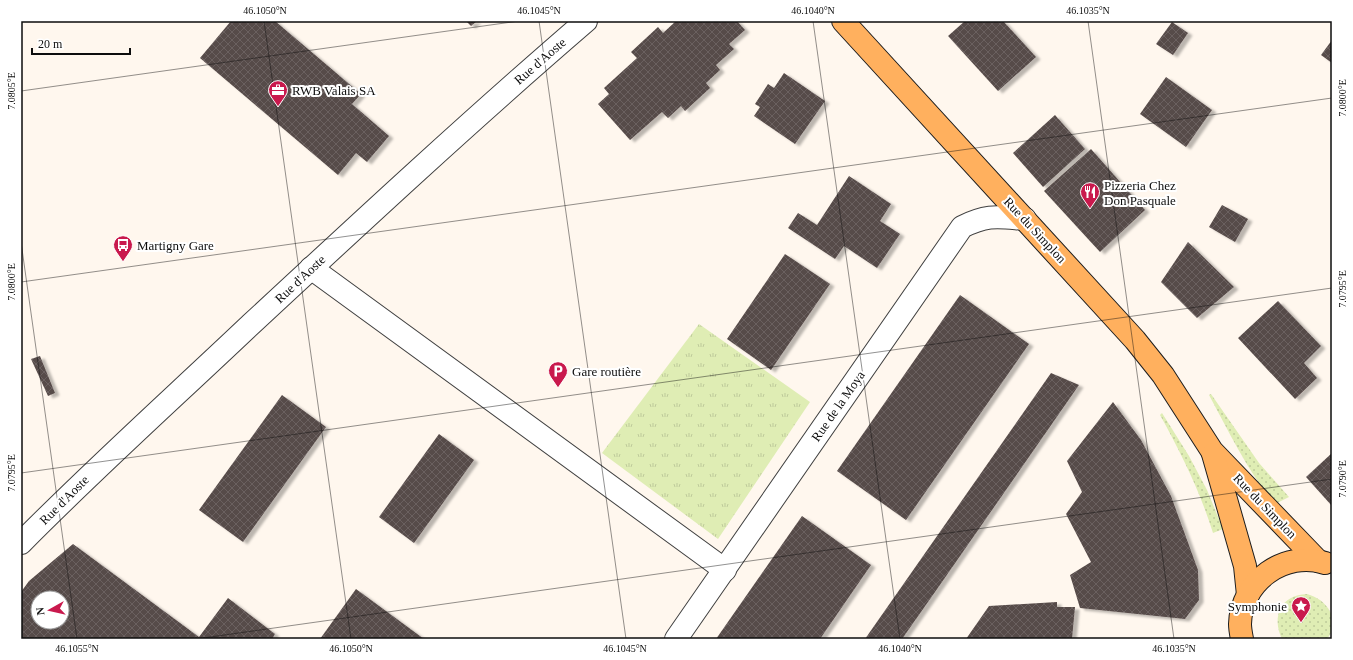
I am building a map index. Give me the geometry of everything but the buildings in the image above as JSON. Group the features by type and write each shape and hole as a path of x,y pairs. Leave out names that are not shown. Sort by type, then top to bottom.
{"main road":[{"name":"Rue du Simplon","path":"843,21 1134,340 1163,375 1212,451 1325,563"},
{"name":"Rue du Simplon","path":"1212,451 1245,566 1248,595"},
{"path":"1242,639 1240,624 1243,609 1248,595 1260,578 1277,566 1297,560 1325,563"}],"street":[{"name":"Rue d'Aoste","path":"21,543 81,483 311,268 514,83 586,21"},
{"name":"Rue de la Moya","path":"676,639 962,227 976,220 994,216 1025,219"},
{"path":"311,268 725,570"}],"green space":[{"path":"699,324 810,402 718,539 602,453"},
{"path":"1211,394 1259,463 1289,497 1275,504 1265,492 1232,437 1209,395"},
{"path":"1162,413 1189,456 1207,490 1223,529 1213,533 1190,472 1160,415"},
{"path":"1307,594 1321,601 1330,612 1333,618 1331,632 1327,639 1282,639 1278,622 1278,615 1281,608 1291,598 1298,595"}],"place":[{"name":"RWB Valais SA","path":"278,107"},
{"name":"Pizzeria Chez Don Pasquale","path":"1090,209"},
{"name":"Martigny Gare","path":"123,262"},
{"name":"Gare routière","path":"558,388"},
{"name":"Symphonie","path":"1301,623"}]}
